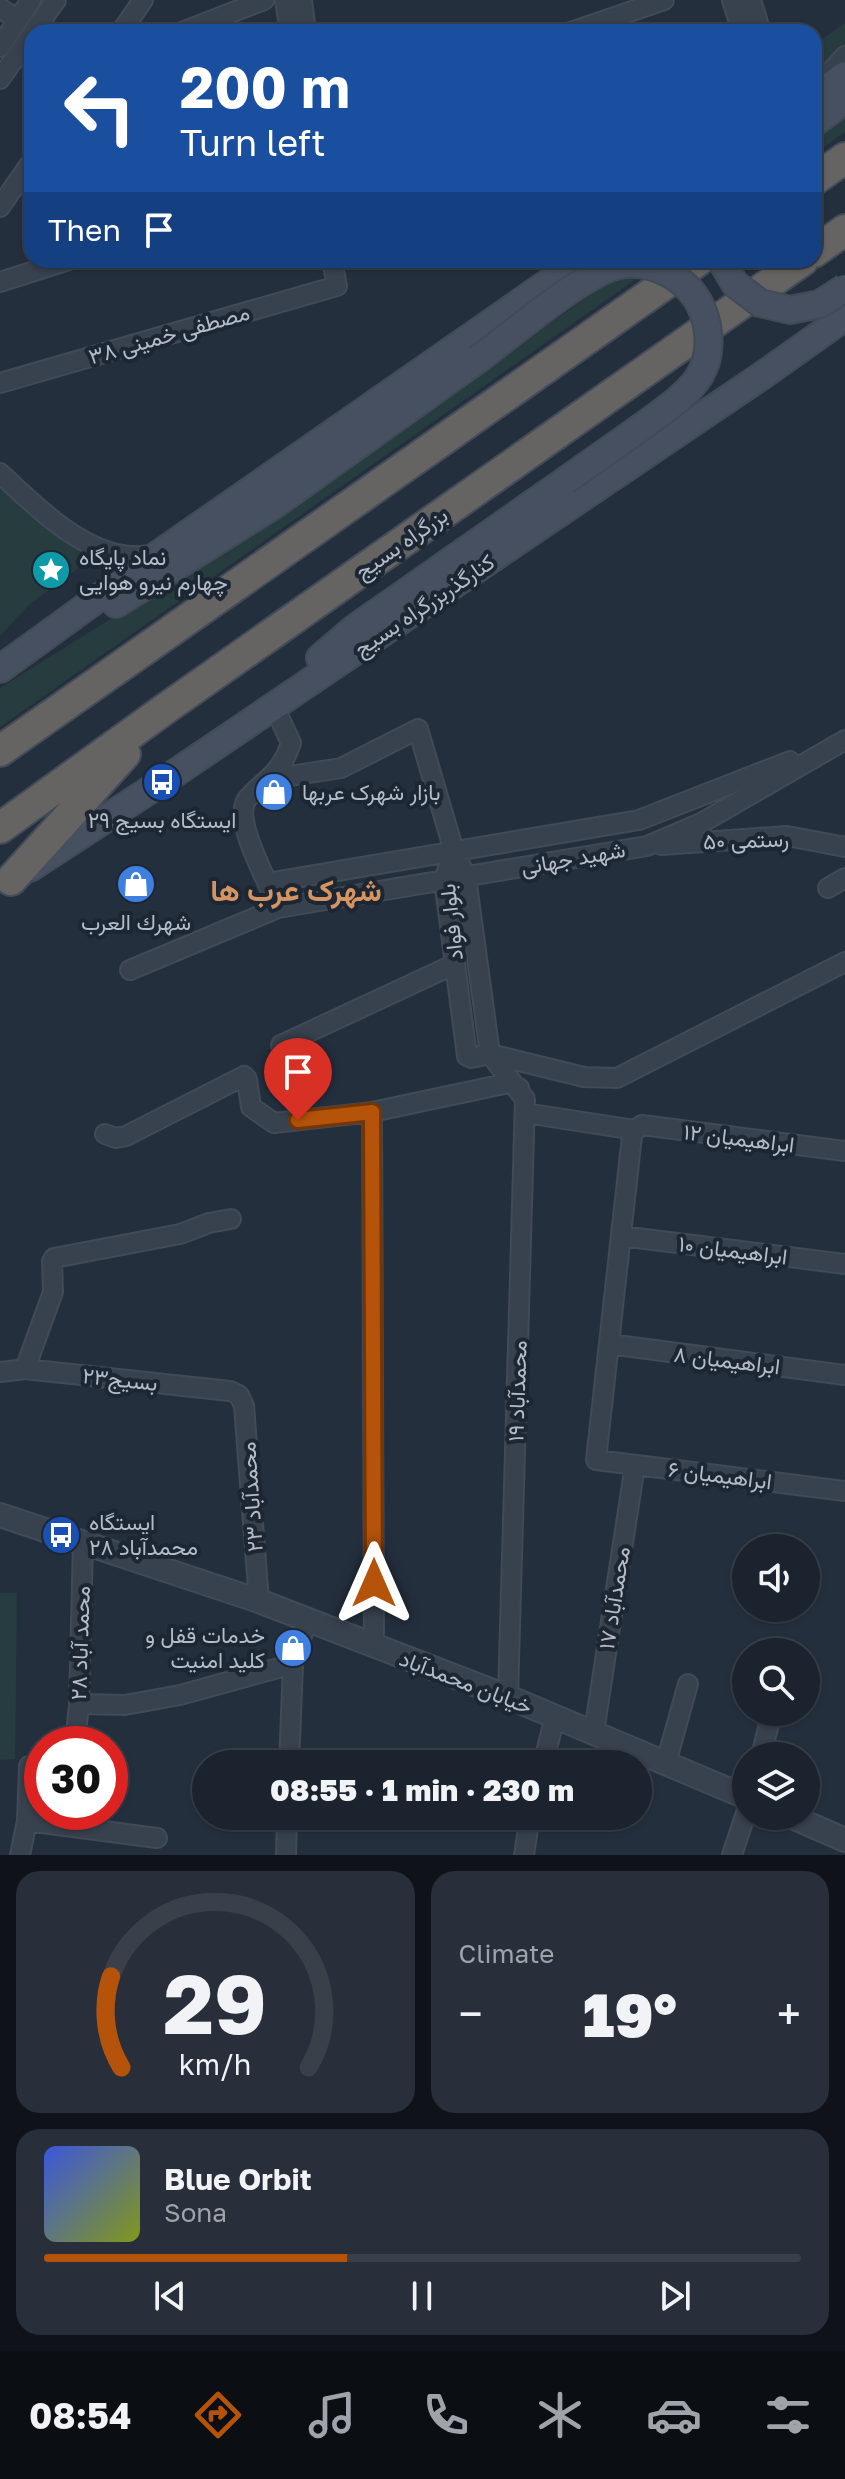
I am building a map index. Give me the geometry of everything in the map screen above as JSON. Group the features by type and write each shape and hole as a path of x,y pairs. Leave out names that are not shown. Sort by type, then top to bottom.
{"highway":[{"path":"822,174 845,158"},
{"path":"822,246 845,230"},
{"path":"0,751 688,268"},
{"name":"بزرگراه بسیج","path":"0,828 792,268"},
{"path":"6,884 165,709"}],"main road":[{"path":"822,91 845,75"},
{"path":"822,117 845,100"},
{"path":"0,672 159,554 570,268"},
{"path":"0,672 274,505 593,275 611,268"},
{"path":"274,706 313,664 355,628 679,400 698,378 708,351 707,322 696,296 675,276 655,268"},
{"path":"726,268 735,284 760,303 790,310 820,304 845,288"},
{"name":"کنارگذربزرگراه بسیج","path":"6,884 274,706 845,317"}],"street":[{"path":"39,24 56,0"},
{"path":"126,24 143,0"},
{"path":"202,24 264,0"},
{"path":"285,0 289,24"},
{"path":"302,0 305,24"},
{"path":"594,24 664,0"},
{"path":"732,0 740,24"},
{"path":"751,0 758,24"},
{"path":"0,47 30,1"},
{"path":"0,8 18,20"},
{"path":"0,79 24,46"},
{"path":"822,80 845,56"},
{"path":"0,207 24,172"},
{"path":"0,282 44,268"},
{"name":"مصطفی خمینی ۳۸","path":"0,383 337,286 334,268"},
{"path":"0,473 43,514 83,542 129,556 159,554"},
{"path":"274,706 291,743 285,763 271,779 245,799 241,817 278,908"},
{"path":"271,779 341,768 418,729 454,851"},
{"name":"شهید جهانی","path":"130,970 278,908 647,846 703,822 845,740"},
{"name":"شهید جهانی","path":"267,883 639,820 845,740"},
{"name":"رستمی ۵۰","path":"647,846 787,836 845,847"},
{"name":"بلوار فواد","path":"454,851 466,877 490,1054 469,1058 444,880 454,851"},
{"path":"828,888 845,878"},
{"path":"490,1054 584,1077 617,1078 845,962"},
{"path":"281,1045 455,964"},
{"path":"490,1054 519,1088"},
{"path":"105,1134 116,1138 126,1136 244,1076 251,1107 274,1123 372,1112 509,1083 519,1088"},
{"name":"محمدآباد ۱۹","path":"508,1697 525,1113 525,1099 519,1088"},
{"path":"372,1112 374,1646"},
{"name":"ابراهیمیان ۱۲","path":"525,1113 635,1130 642,1125 845,1151"},
{"path":"609,1344 635,1130"},
{"path":"25,1369 53,1292 54,1258 180,1234 231,1219"},
{"name":"ابراهیمیان ۱۰","path":"621,1236 845,1264"},
{"name":"ابراهیمیان ۸","path":"609,1344 845,1375"},
{"name":"ابراهیمیان ۶","path":"609,1344 596,1460 845,1491"},
{"name":"بسیج۲۳","path":"0,1372 25,1369 230,1391 239,1395"},
{"name":"محمدآباد ۲۳","path":"239,1395 244,1406 259,1601"},
{"name":"محمدآباد ۱۷","path":"594,1732 635,1465"},
{"name":"خیابان محمدآباد","path":"0,1515 259,1601 508,1697 732,1791"},
{"name":"محمد آباد ۲۸","path":"77,1726 83,1542"},
{"path":"290,1750 293,1664 307,1620"},
{"path":"79,1704 125,1705 180,1695 293,1664"},
{"path":"666,1763 688,1684"},
{"path":"547,1750 555,1717"},
{"path":"820,1829 845,1840"},
{"path":"20,1855 25,1830"},
{"path":"96,1830 157,1838"},
{"path":"286,1855 287,1830"},
{"path":"524,1855 528,1830"},
{"path":"732,1855 740,1830"}],"green space":[{"path":"845,23 845,66 822,82 822,39"},
{"path":"845,118 845,132 822,148 822,134"},
{"path":"629,268 652,268 0,727 0,688 245,535"},
{"path":"0,484 44,525 93,557 30,604 0,636"},
{"path":"0,1593 17,1593 15,1759 0,1760"}],"place":[{"name":"نماد پایگاه چهارم نیرو هوایی","path":"51,570"},
{"name":"ایستگاه بسیج ۲۹","path":"162,782"},
{"name":"بازار شهرک عربها","path":"274,792"},
{"name":"شهرك العرب","path":"136,884"},
{"name":"ایستگاه محمدآباد ۲۸","path":"61,1535"},
{"name":"خدمات قفل و کلید امنیت","path":"293,1648"}],"district":[{"name":"شهرک عرب ها","path":"296,891"}],"route":[{"path":"298,1120 372,1112 374,1583"}]}
